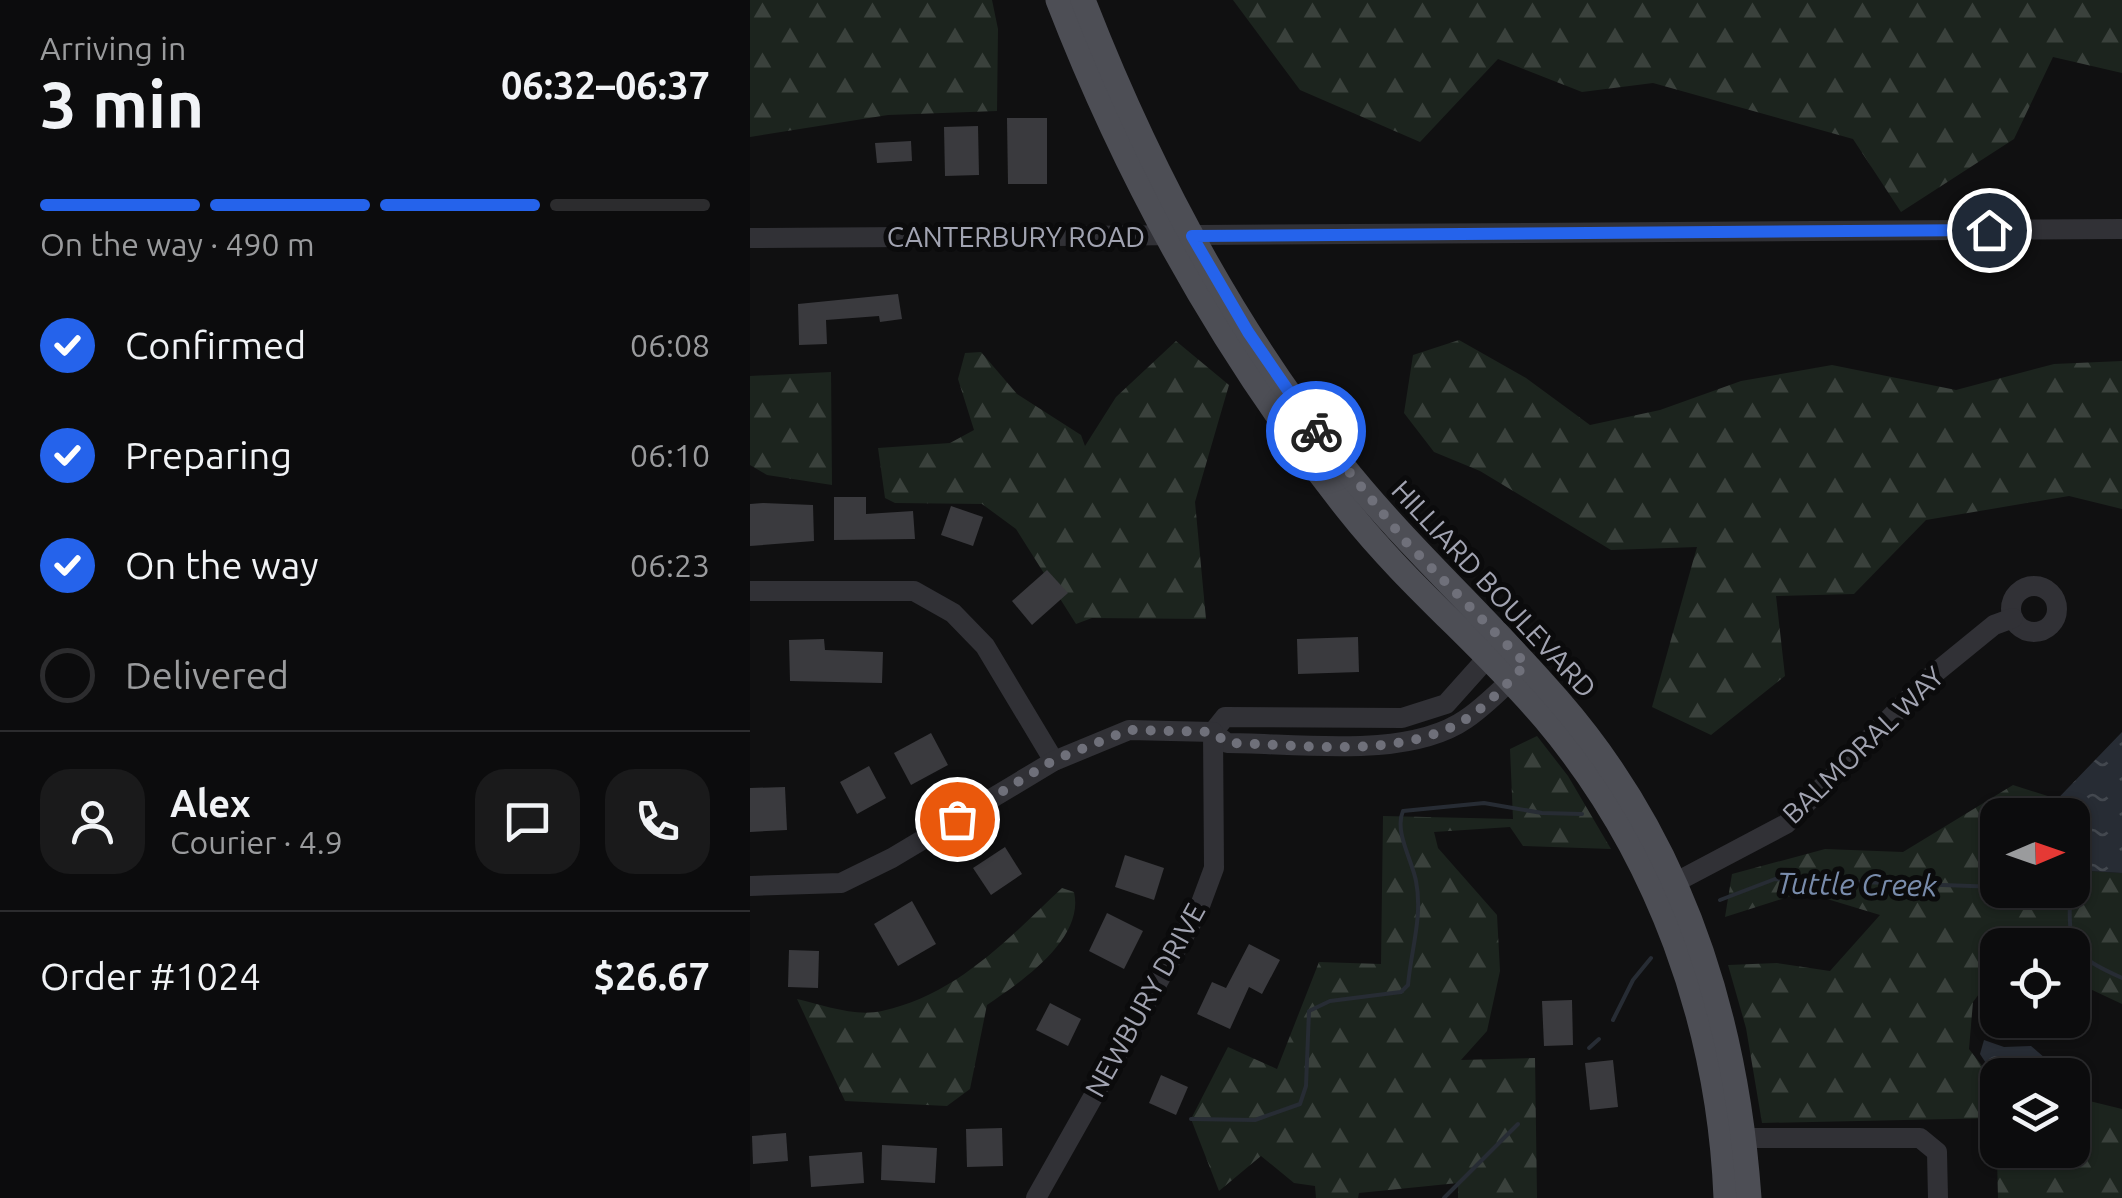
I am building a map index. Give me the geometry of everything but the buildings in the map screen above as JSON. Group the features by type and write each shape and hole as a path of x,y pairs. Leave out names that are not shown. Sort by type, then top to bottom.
{"main road":[{"name":"HILLIARD BOULEVARD","path":"1058,0 1115,139 1164,236 1268,405 1399,571 1495,649"},
{"name":"HILLIARD BOULEVARD","path":"1083,0 1118,89 1192,236 1248,332 1328,448 1518,673 1544,718 1665,888 1749,1198"},
{"name":"HILLIARD BOULEVARD","path":"1726,1198 1733,1138"}],"street":[{"name":"CANTERBURY ROAD","path":"750,238 2122,229"},
{"path":"750,591 914,591 953,613 985,646 1054,760"},
{"name":"BALMORAL WAY","path":"1665,888 1786,824 1929,678 1994,625 2013,618"},
{"path":"1213,732 1224,718 1402,718 1446,704 1495,649"},
{"path":"750,886 841,883 892,858 1054,760 1129,730 1213,732 1227,743 1396,744 1434,735 1465,720 1518,673"},
{"name":"NEWBURY DRIVE","path":"1036,1198 1198,911 1214,868 1213,732"},
{"path":"1733,1138 1920,1138 1937,1152 1938,1198"}],"green space":[{"path":"750,0 992,0 998,29 997,111 888,115 750,137"},
{"path":"1233,0 2122,0 2122,73 2053,57 2014,139 1901,212 1853,139 1653,83 1582,92 1498,59 1420,142 1300,90"},
{"path":"1459,340 1526,378 1590,425 1660,410 1741,381 1832,365 1956,390 2054,364 2122,361 2122,509 2069,496 1926,520 1854,594 1776,596 1785,676 1711,735 1652,707 1697,547 1611,550 1480,471 1434,452 1404,413 1413,355"},
{"path":"1176,341 1229,385 1195,502 1206,619 1092,618 1076,624 1016,529 982,504 895,503 885,498 878,448 950,443 974,430 958,379 965,353 981,352 1017,394 1081,435 1085,446 1116,397"},
{"path":"831,372 832,485 767,475 750,465 750,376"},
{"path":"1537,736 1568,776 1611,849 1523,846 1510,827 1434,832 1438,848 1497,915 1500,971 1487,1031 1461,1060 1535,1058 1537,1198 1458,1198 1458,1183 1359,1193 1358,1198 1316,1198 1315,1186 1294,1183 1261,1156 1219,1191 1191,1119 1228,1047 1277,1069 1319,962 1381,964 1383,816 1513,819 1510,749"},
{"path":"2013,785 2054,798 1992,798"},
{"path":"1980,805 1980,908 2090,908 2090,871 2122,873 2122,1004 2090,989 2090,928 1980,928 1980,993 1973,1002 1969,1049 1980,1063 1980,1118 1762,1123 1746,1028 1728,965 1777,963 1830,971 1880,915 1804,892 1725,917 1732,874 1825,849 1903,852"},
{"path":"1062,888 1074,892 1070,926 1047,958 987,1005 970,1089 947,1106 845,1101 797,999 861,1012 909,1003 980,962"},
{"path":"2090,1101 2122,1109 2122,1198 1998,1198 1997,1168 2090,1168"}],"water":[{"path":"2122,732 2122,873 2090,871 2090,798 2058,798"},
{"path":"1984,1040 2004,1047 2031,1046 2045,1058 1983,1058"}],"waterway":[{"name":"Tuttle Creek","path":"1191,1119 1255,1120 1300,1104 1306,1086 1309,1011 1330,1001 1401,992 1408,985 1418,894 1402,836 1403,811 1484,803 1542,813 1582,814"},
{"name":"Tuttle Creek","path":"1720,900 1775,879 1980,886"},
{"name":"Tuttle Creek","path":"2070,908 2073,941 2078,950 2094,964 2122,978"},
{"path":"1613,1020 1633,980 1651,958"},
{"path":"1589,1048 1599,1039"},
{"path":"1444,1198 1518,1124"}],"way so far":[{"path":"957,819 1054,760 1129,730 1213,732 1227,743 1396,744 1434,735 1465,720 1526,664 1406,542 1316,431"}],"route":[{"path":"1316,431 1248,332 1192,236 1572,230 1989,230"}]}
